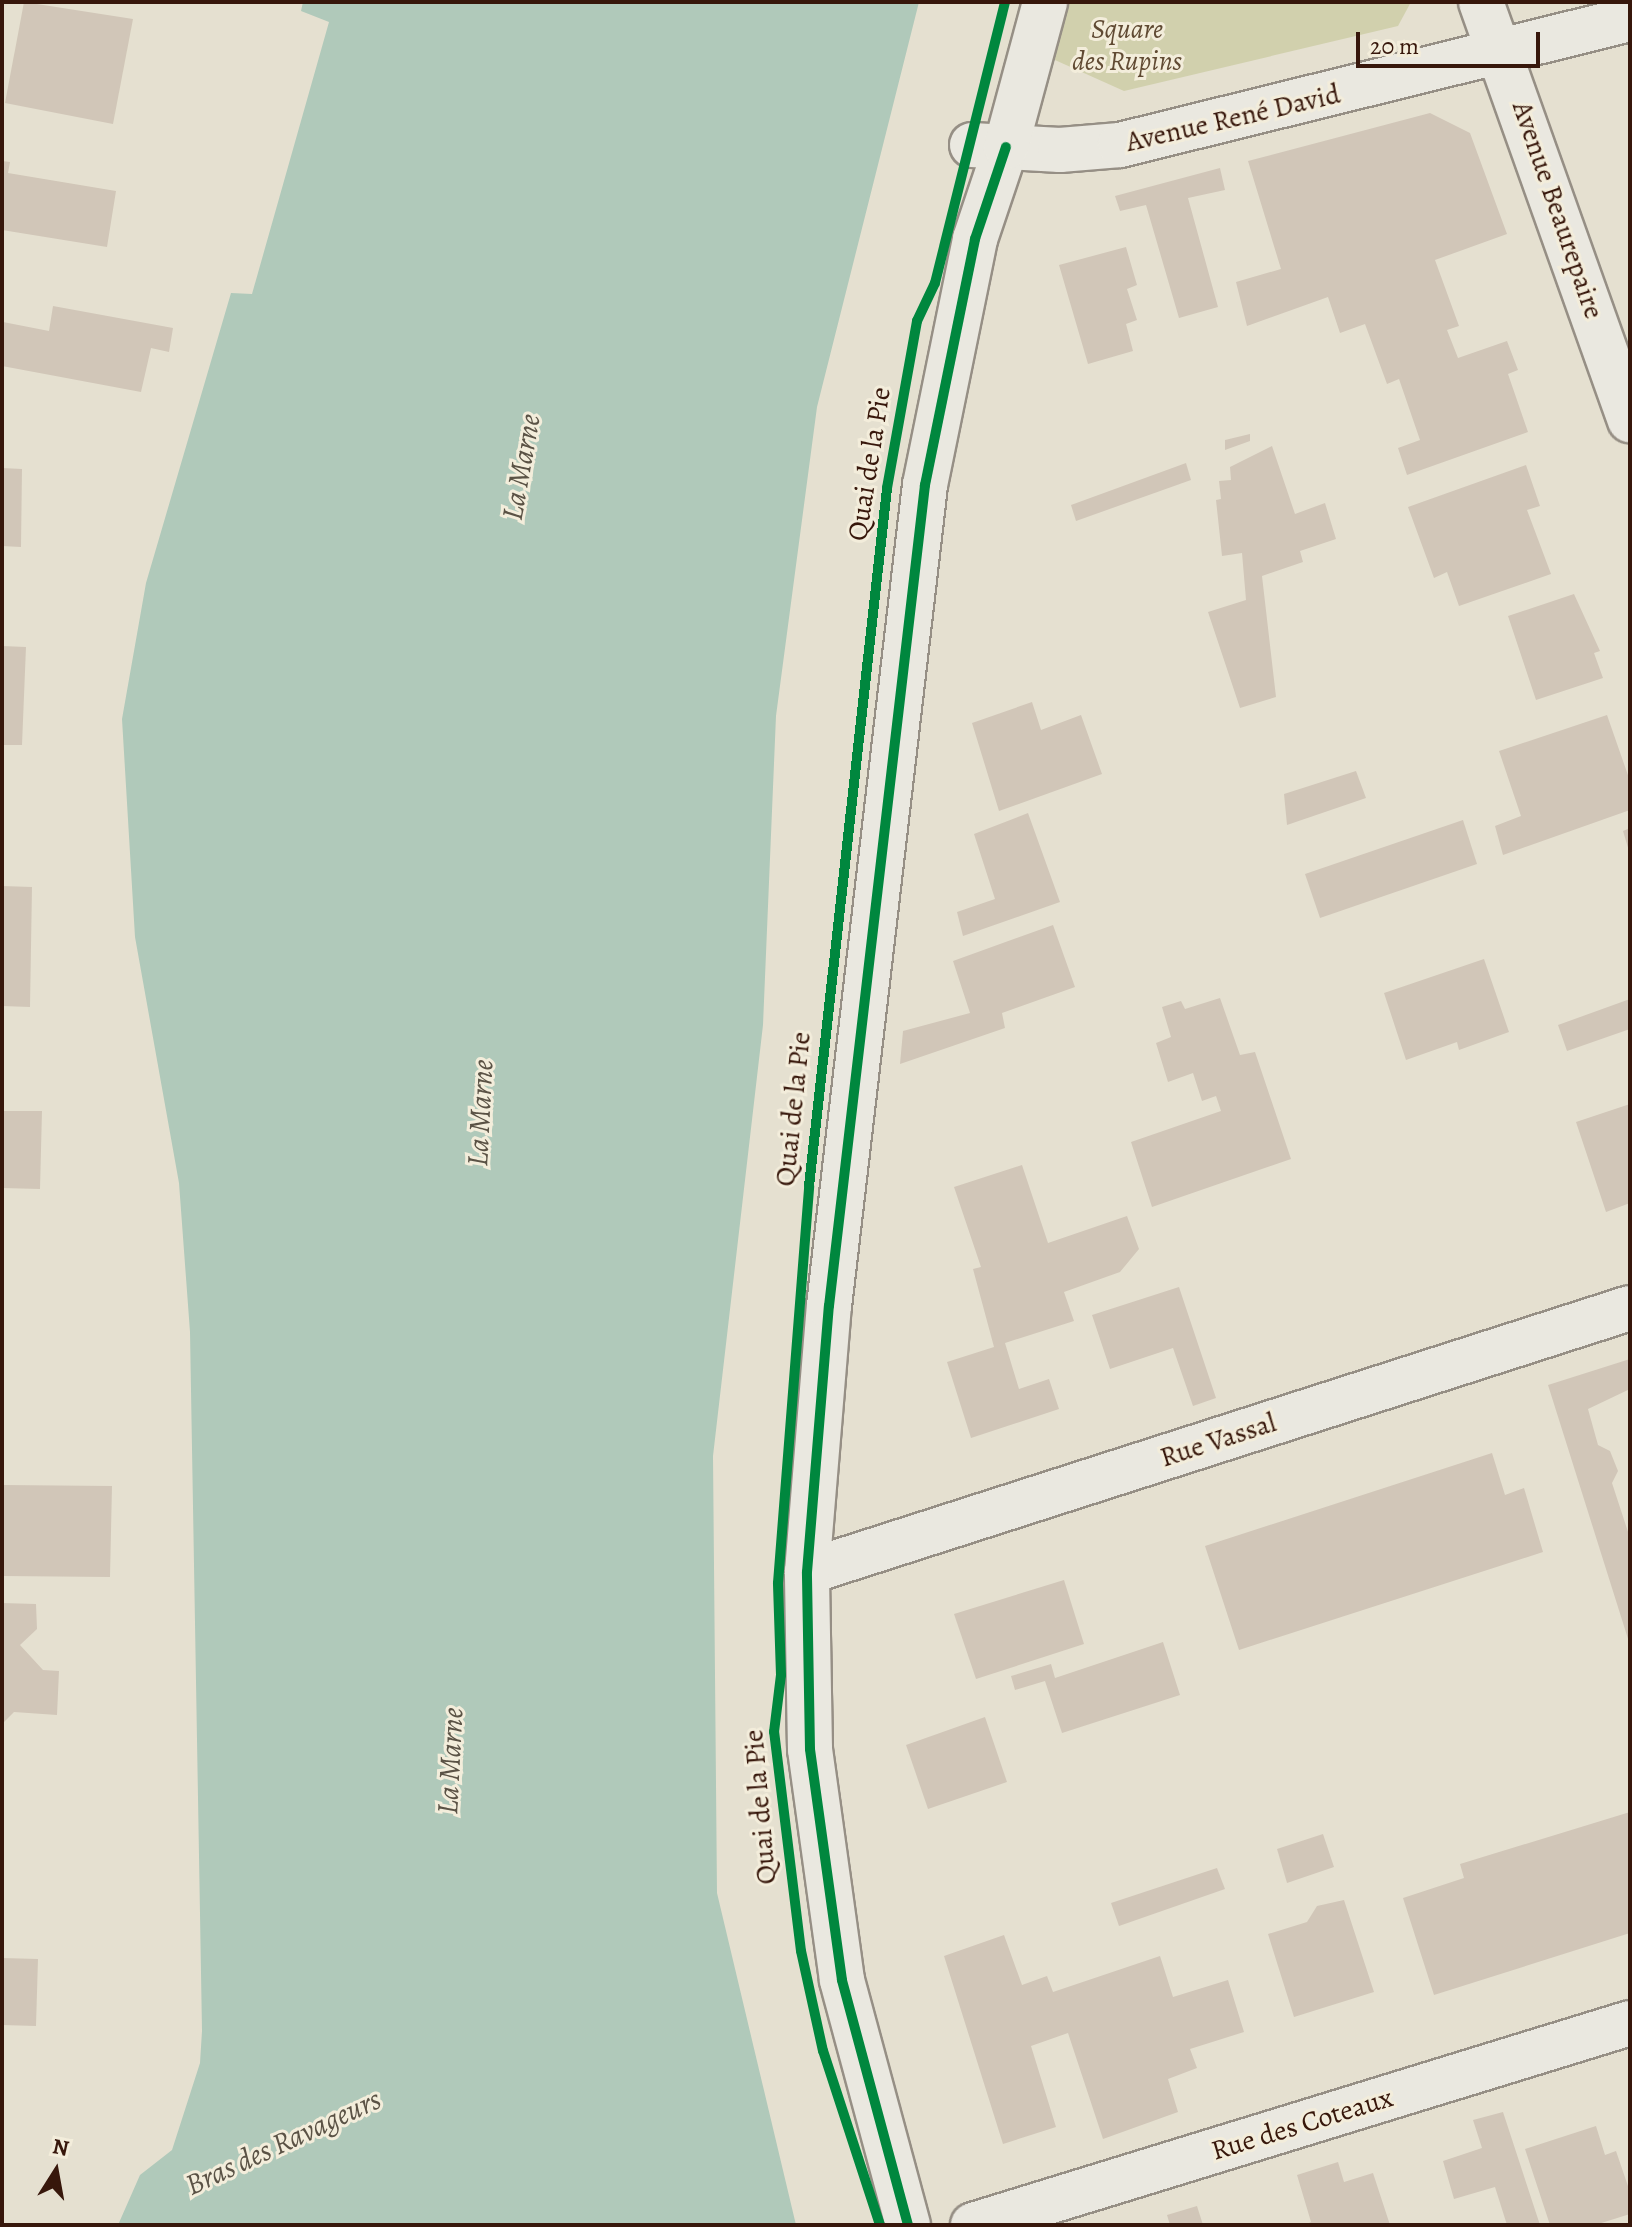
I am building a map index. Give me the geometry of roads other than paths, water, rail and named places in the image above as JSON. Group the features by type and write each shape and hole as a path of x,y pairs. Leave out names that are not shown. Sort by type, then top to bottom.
{"street":[{"name":"Quai de la Pie","path":"908,2225 842,1980 810,1749 807,1572 830,1291 925,485 975,239 989,146 1025,79 1045,2"},
{"name":"Avenue Beaurepaire","path":"1481,2 1630,420"},
{"name":"Avenue René David","path":"989,146 1060,150 1120,145 1630,19"},
{"name":"Rue Vassal","path":"807,1572 1630,1308"},
{"name":"Rue des Coteaux","path":"973,2225 1630,2023"}],"water":[{"path":"303,2 919,2 817,407 776,716 763,1025 713,1456 717,1893 796,2225 118,2225 140,2175 172,2150 200,2063 202,2031 190,1332 179,1183 135,937 122,719 146,583 231,293 252,294 329,22 301,11"}],"park label":[{"name":"Square des Rupins","path":"1127,45"}],"water label":[{"name":"La Marne","path":"521,467"},
{"name":"La Marne","path":"480,1113"},
{"name":"La Marne","path":"450,1761"},
{"name":"Bras des Ravageurs","path":"283,2142"}]}
